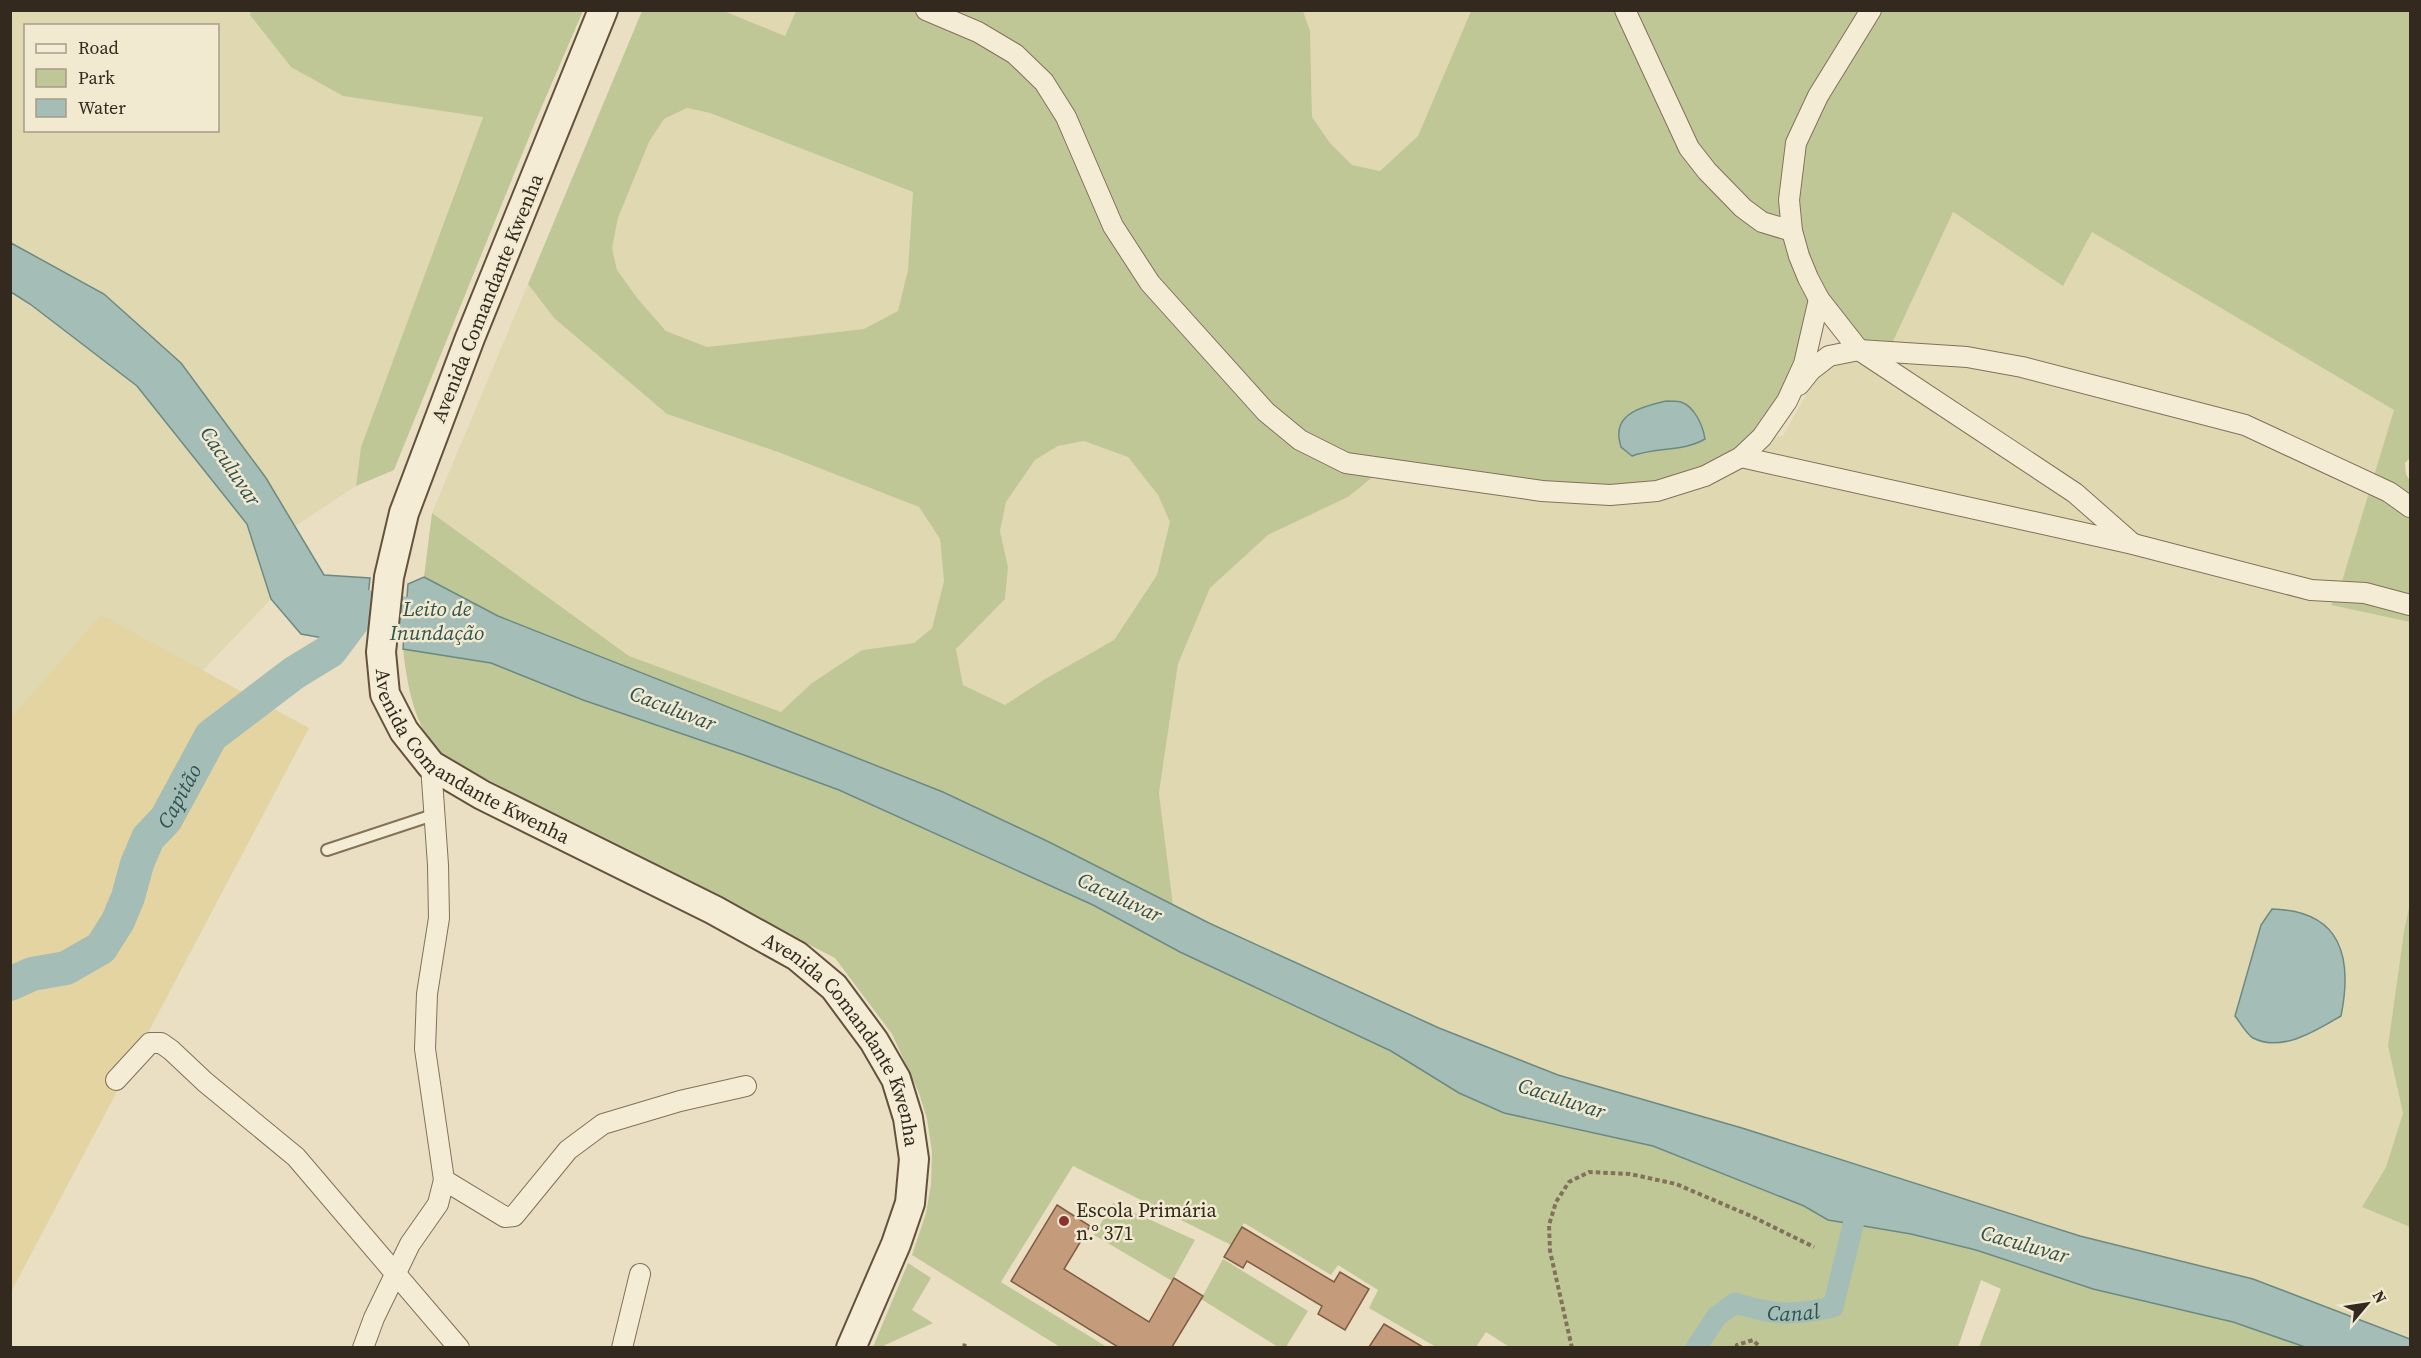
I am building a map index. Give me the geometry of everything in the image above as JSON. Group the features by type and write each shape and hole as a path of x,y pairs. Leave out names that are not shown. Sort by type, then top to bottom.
{"main road":[{"name":"Avenida Comandante Kwenha","path":"603,10 435,428 404,513 389,577 381,652 385,694 404,731 431,765 482,795 714,910 797,956 834,987 874,1041 896,1079 908,1118 914,1159 910,1203 896,1244 851,1347"}],"street":[{"path":"926,10 978,32 1006,48 1044,82 1066,117 1113,226 1150,283 1266,412 1300,440 1346,463 1542,491 1610,495 1657,491 1705,476 1741,457 1762,437 1786,401 1811,370 1829,356 1859,350 1967,357 2022,368 2245,425 2389,492 2410,507"},
{"path":"1625,10 1689,148 1707,171 1743,208 1762,222 1792,231"},
{"path":"1871,10 1818,96 1796,143 1789,200 1792,231 1798,256 1820,299 1859,350 2075,493 2133,544"},
{"path":"1786,401 1804,364 1820,299"},
{"path":"1741,457 2133,544 2311,590 2365,593 2410,605"},
{"path":"363,1347 374,1318 410,1244 438,1204 444,1180 425,1049 427,994 439,918 431,765"},
{"path":"116,1080 150,1043 156,1041 171,1050 205,1082 296,1157 459,1347"},
{"path":"444,1180 504,1217 514,1216 567,1150 603,1124 680,1101 746,1086"},
{"path":"622,1347 640,1274"}],"lane":[{"path":"327,850 433,815"}],"path":[{"path":"1572,1347 1552,1262 1549,1225 1556,1202 1569,1182 1589,1172 1630,1174 1676,1184 1814,1246"},
{"path":"1736,1347 1753,1340 1761,1347"}],"shaded area":[{"path":"10,11 251,11 250,15 343,96 483,116 361,447 356,486 295,526 266,478 104,294 11,243"},
{"path":"724,11 796,11 785,36"},
{"path":"1303,11 1471,11 1418,136 1380,171 1352,165 1330,143 1312,117 1310,31"},
{"path":"687,108 710,113 913,192 908,270 899,311 864,329 707,347 666,331 617,270 612,248 618,218 649,142 664,119"},
{"path":"1952,212 2063,285 2092,231 2395,410 2339,591 2331,605 2410,622 2410,903 2388,1046 2403,1113 2386,1167 2362,1207 2410,1227 2410,1339 2253,1279 2080,1236 1742,1128 1558,1075 1439,1028 1173,905 1159,793 1178,664 1210,588 1268,535 1348,497 1384,468 1783,436 1812,384 1835,364 1857,362 1877,373","holes":["2272,909 2288,909 2305,915 2332,930 2342,948 2345,995 2341,1016 2308,1035 2273,1043 2261,925"]},
{"path":"528,284 554,318 667,414 778,452 919,507 940,539 944,581 932,628 914,643 862,650 812,683 781,713 629,656 432,513"},
{"path":"10,292 30,304 137,386 247,524 271,599 187,687 10,964"},
{"path":"1084,441 1128,457 1158,495 1171,522 1157,575 1114,640 1045,679 1005,705 963,685 956,649 1005,599 1008,567 1000,531 1006,502 1035,460 1058,446"}],"green space":[{"path":"251,10 583,11 536,120 394,470 356,486 361,447 483,117 343,96 291,67 250,15"},
{"path":"642,11 724,11 785,36 796,11 1303,11 1310,31 1312,117 1330,143 1352,165 1380,171 1418,136 1471,11 2410,11 2410,458 2405,463 2406,474 2410,481 2410,622 2331,605 2339,591 2394,410 2092,232 2063,286 1953,212 1888,352 1859,350 1820,300 1804,364 1762,437 1657,491 1384,468 1348,497 1268,535 1210,588 1178,664 1159,793 1173,905 1049,842 943,792 498,616 424,577 432,513 629,656 781,712 812,683 862,650 914,643 932,628 944,581 940,539 919,507 778,452 667,414 554,318 528,284","holes":["687,108 710,113 913,192 908,270 898,311 864,329 707,347 666,331 617,270 612,248 618,218 649,142 664,119","1084,441 1128,457 1158,495 1170,522 1157,575 1114,640 1045,679 1005,705 963,685 956,649 1005,599 1008,567 1000,531 1006,502 1035,460 1058,446"]},
{"path":"403,649 491,663 583,700 839,790 1093,905 1180,952 1391,1051 1459,1093 1504,1113 1653,1146 1804,1206 1828,1220 1911,1234 1976,1250 2093,1289 2233,1322 2305,1347 1979,1347 2001,1289 1981,1280 1958,1347 1511,1348 1486,1332 1476,1347 1436,1347 1369,1308 1378,1290 1338,1265 1331,1275 1244,1223 1231,1245 1073,1166 1001,1282 1107,1347 1060,1347 912,1255 926,1213 931,1184 932,1152 927,1119 919,1093 892,1034 835,958 465,768 441,753 424,731 413,705"},
{"path":"2410,903 2410,1227 2362,1207 2386,1167 2403,1113 2388,1046"},
{"path":"1113,1203 1195,1240 1172,1281 1094,1235"},
{"path":"1223,1259 1308,1311 1286,1347 1278,1347 1201,1299"},
{"path":"908,1263 931,1278 912,1310 933,1323 881,1347 873,1347"}],"sand":[{"path":"101,615 309,728 11,1292 11,718"}],"water":[{"path":"11,243 104,294 181,363 266,478 324,575 370,578 364,631 351,643 301,634 271,599 247,524 137,386 11,292"},
{"path":"1666,401 1686,404 1700,423 1705,439 1688,446 1632,456 1621,447 1619,436 1624,419 1636,410"},
{"name":"Leito de Inundação","path":"424,577 498,616 943,792 1049,842 1209,923 1439,1028 1558,1075 1742,1128 2080,1236 2253,1279 2410,1339 2410,1347 2305,1347 2233,1322 2093,1289 1976,1250 1911,1234 1828,1220 1804,1206 1653,1146 1504,1113 1459,1093 1391,1051 1180,952 1093,905 839,790 583,700 491,663 403,649 408,584"},
{"path":"2272,909 2295,912 2314,918 2327,928 2337,941 2343,956 2345,974 2341,1016 2299,1038 2276,1043 2253,1038 2235,1016 2261,925"}],"building":[{"path":"1057,1205 1090,1226 1064,1269 1149,1322 1174,1278 1203,1296 1172,1347 1118,1347 1011,1281"},
{"path":"1242,1227 1334,1282 1340,1272 1369,1289 1345,1330 1318,1314 1322,1306 1247,1261 1243,1268 1224,1257"},
{"path":"1384,1324 1423,1347 1369,1347"}],"waterway":[{"name":"Caculuvar","path":"321,599 434,619 451,625"},
{"name":"Capitão","path":"10,984 32,974 66,968 101,948 118,921 148,838 166,819 211,736 294,673 330,651 363,607"},
{"name":"Canal","path":"1696,1348 1717,1316 1735,1303 1783,1313 1833,1307 1855,1217 1870,1204"}],"place":[{"name":"Escola Primária n.º 371","path":"1064,1221"}]}
